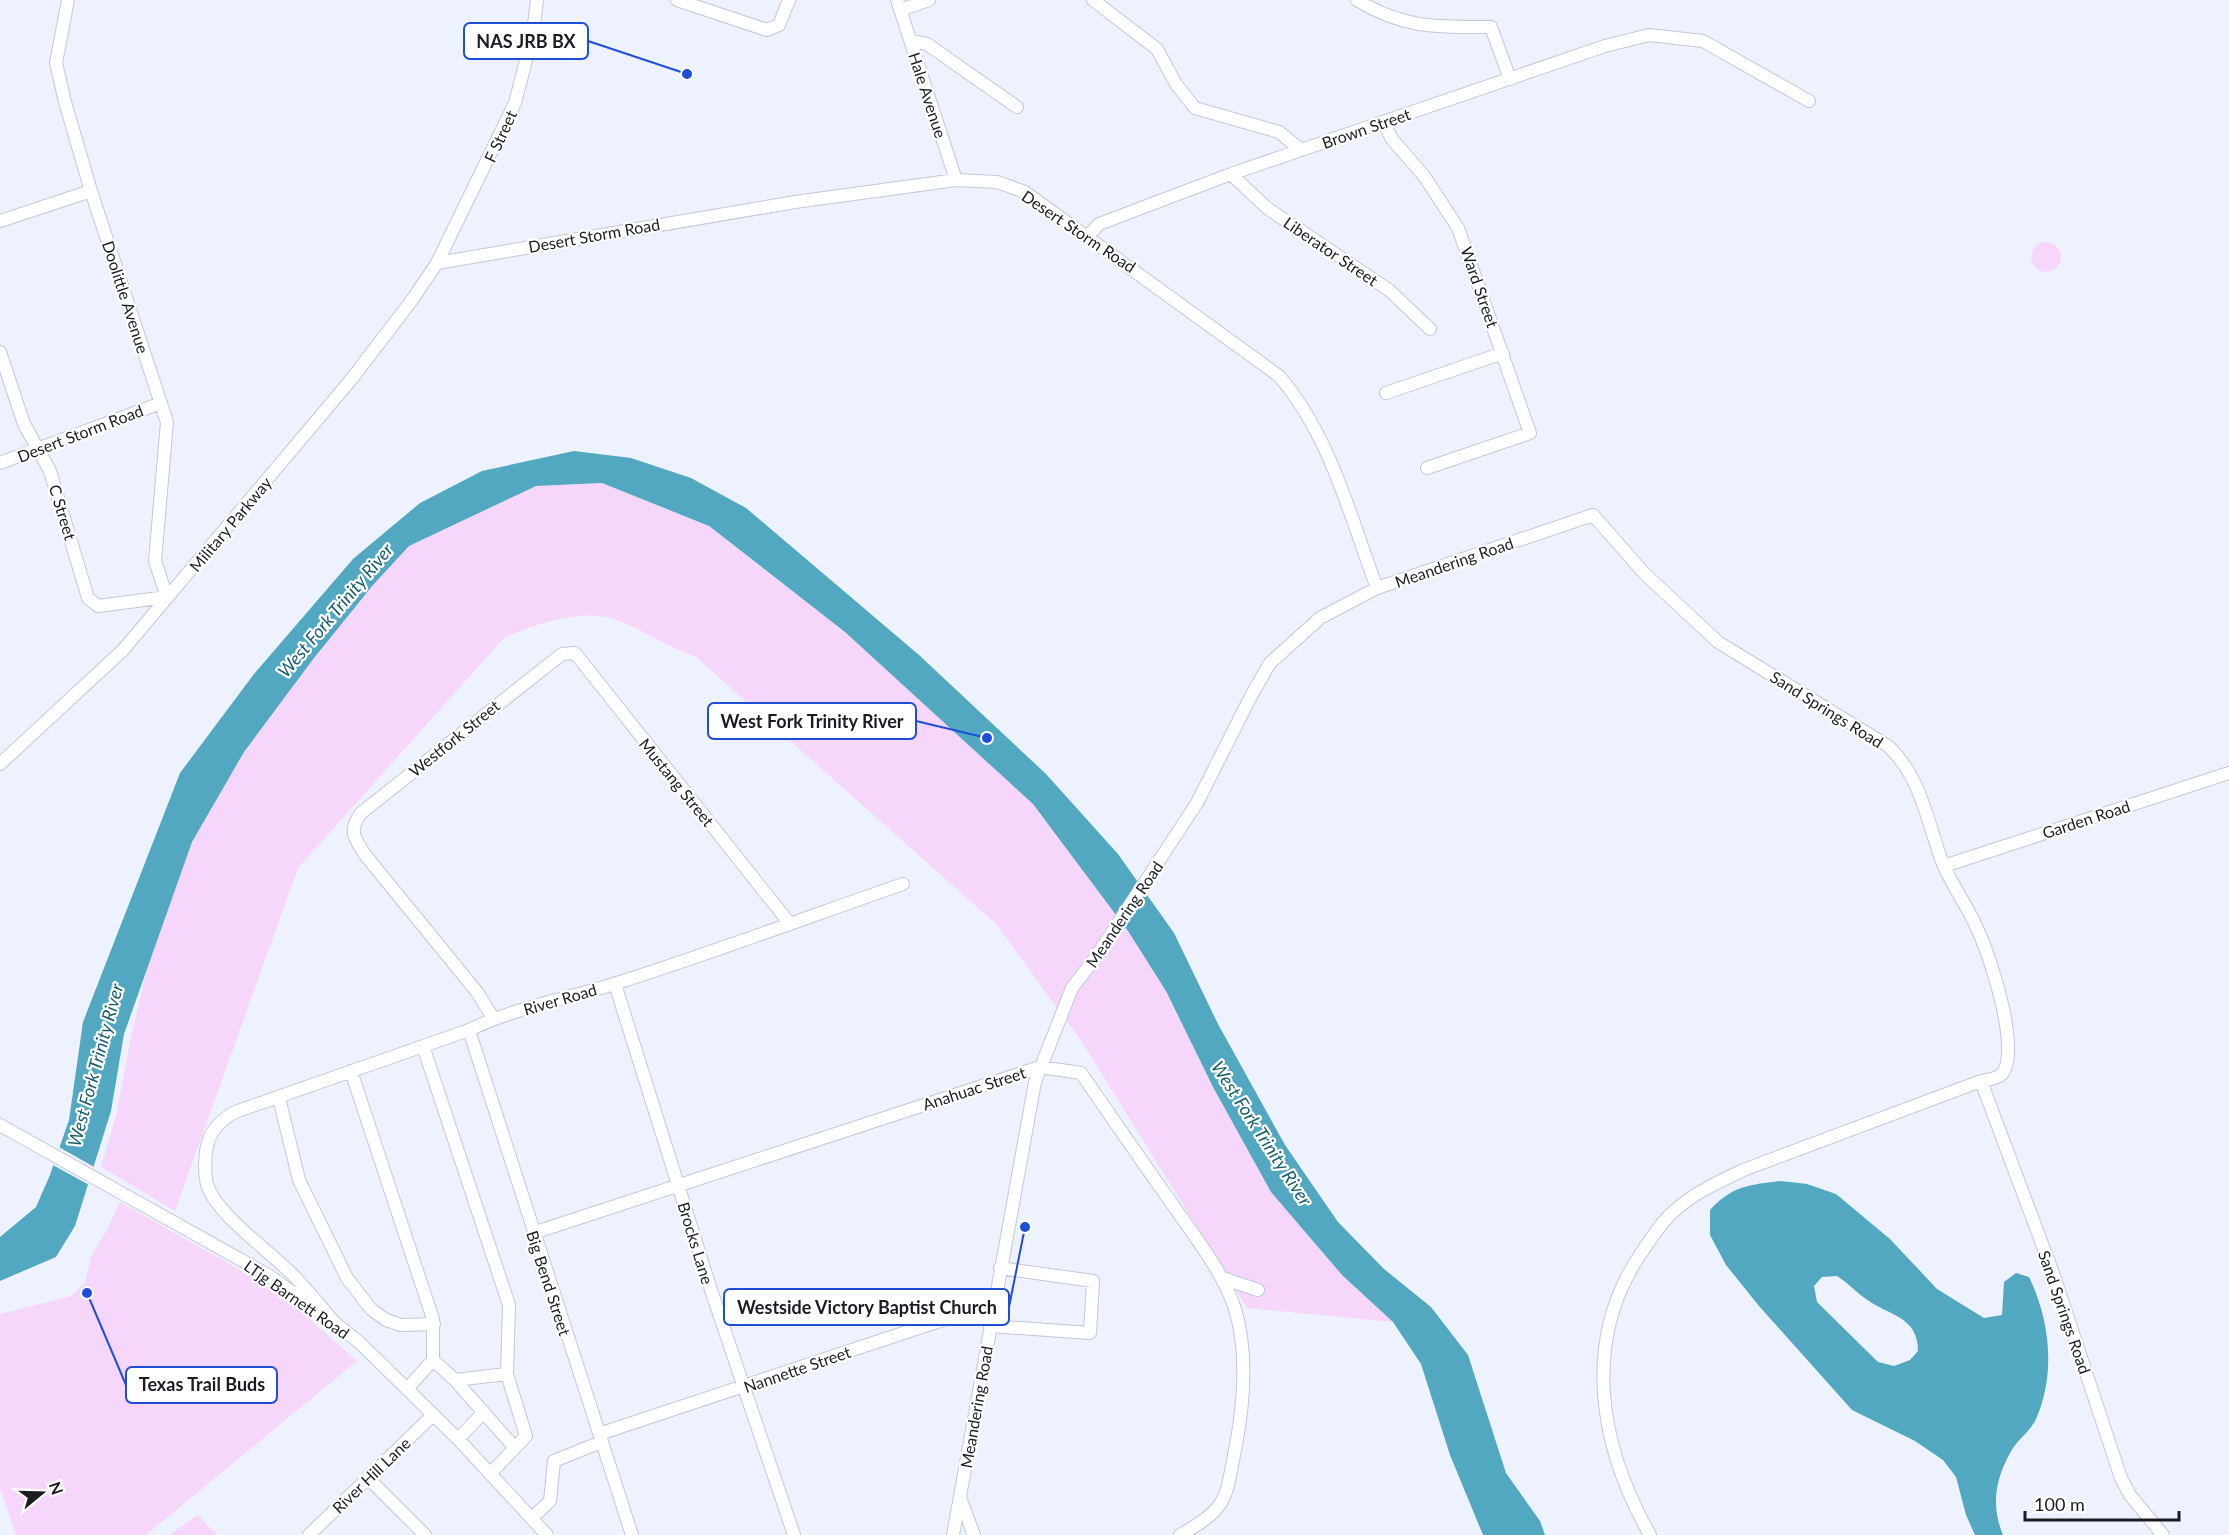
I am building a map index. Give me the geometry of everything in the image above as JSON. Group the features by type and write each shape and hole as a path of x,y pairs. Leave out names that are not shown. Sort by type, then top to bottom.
{"street":[{"name":"Doolittle Avenue","path":"68,0 56,63 91,191 167,422 155,561 167,597"},
{"name":"F Street","path":"437,263 515,103 533,33 537,0"},
{"path":"678,0 767,30 779,26 789,0"},
{"path":"899,5 929,0"},
{"path":"1093,0 1157,48 1176,84 1195,108 1278,132 1301,150"},
{"path":"1358,0 1380,14 1429,27 1491,27 1510,79"},
{"name":"Hale Avenue","path":"899,5 957,180"},
{"name":"Brown Street","path":"1089,236 1099,224 1231,174 1605,46 1649,35 1703,41 1809,101"},
{"path":"910,40 927,44 1017,107"},
{"name":"Ward Street","path":"1383,122 1392,139 1424,176 1458,228 1530,433 1428,468"},
{"name":"Liberator Street","path":"1231,174 1267,208 1389,290 1430,329"},
{"name":"Desert Storm Road","path":"437,263 784,204 957,180 997,182 1025,192 1260,359 1280,376 1298,397 1327,453 1377,588"},
{"path":"0,221 91,191"},
{"name":"Military Parkway","path":"0,765 123,650 350,381 437,263"},
{"name":"C Street","path":"0,352 24,424 50,471 88,598 98,606 167,597"},
{"path":"1386,393 1503,353"},
{"name":"Desert Storm Road","path":"0,463 161,403"},
{"name":"Meandering Road","path":"953,1535 1000,1268 1040,1067 1072,988 1095,958 1197,803 1270,663 1320,618 1377,588 1593,515"},
{"name":"Sand Springs Road","path":"1593,515 1644,573 1718,642 1888,746 1900,757 1922,796 1944,866 1979,933 2005,1013 2008,1060 2001,1074 1746,1169 1711,1185 1671,1213 1657,1230 1622,1286 1609,1319 1603,1384 1605,1409 1617,1460 1650,1535"},
{"name":"Mustang Street","path":"559,656 575,653 790,924"},
{"name":"Westfork Street","path":"493,1018 477,992 366,856 356,839 353,825 361,813 559,656"},
{"name":"Garden Road","path":"1944,866 2229,773"},
{"name":"River Road","path":"335,1323 292,1274 238,1225 211,1195 205,1166 207,1148 220,1121 235,1112 469,1030 493,1018 615,984 903,884"},
{"name":"Brocks Lane","path":"615,984 678,1185 794,1535"},
{"name":"Big Bend Street","path":"469,1030 532,1233 632,1535"},
{"path":"423,1046 508,1305 507,1374 526,1436 490,1474"},
{"name":"Anahuac Street","path":"532,1233 1040,1067 1081,1073 1222,1278 1236,1312 1242,1346 1242,1413 1221,1506 1209,1519 1180,1535"},
{"path":"351,1071 434,1324 433,1360 407,1389"},
{"name":"Sand Springs Road","path":"1981,1081 2053,1273 2121,1478 2130,1495 2163,1535"},
{"path":"279,1098 299,1180 346,1278 371,1308 386,1320 401,1325 434,1324"},
{"name":"LTjg Barnett Road","path":"0,1125 268,1275 335,1323 360,1343 458,1439 547,1535"},
{"path":"990,1326 1090,1333 1093,1281 1000,1268"},
{"path":"1222,1278 1258,1290"},
{"name":"Nannette Street","path":"532,1518 550,1501 554,1461 600,1438 994,1303"},
{"path":"433,1360 455,1380 515,1448"},
{"path":"455,1380 507,1374"},
{"path":"458,1439 484,1412"},
{"name":"River Hill Lane","path":"309,1535 433,1415"},
{"path":"368,1478 425,1535"},
{"path":"960,1498 974,1535"}],"shaded area":[{"path":"2046,242 2052,243 2060,251 2060,263 2052,271 2046,272 2040,271 2032,263 2031,257 2032,251 2040,243"},
{"path":"602,483 708,526 845,632 1033,804 1128,931 1166,991 1213,1087 1271,1192 1342,1275 1393,1322 1247,1308 1084,1045 996,924 696,657 625,623 595,616 563,618 504,638 298,868 175,1211 101,1167 116,1116 150,956 192,842 244,752 314,658 373,585 409,546 536,486"},
{"path":"120,1202 263,1283 307,1317 357,1361 146,1535 16,1535 0,1488 0,1314 71,1296 85,1283 91,1256"},
{"path":"198,1515 217,1535 169,1535"}],"water":[{"path":"574,451 631,458 691,478 746,508 919,655 1046,774 1118,854 1174,933 1218,1024 1285,1145 1338,1222 1384,1269 1431,1307 1468,1355 1506,1473 1540,1521 1545,1535 1483,1535 1450,1455 1421,1364 1393,1322 1342,1275 1271,1192 1213,1087 1166,991 1128,931 1033,804 845,632 709,526 602,483 536,486 409,546 373,585 314,658 244,752 192,842 124,1034 111,1111 75,1226 56,1257 0,1281 0,1237 36,1207 50,1175 69,1120 83,1022 180,773 254,674 353,559 420,503 482,471"},
{"path":"1781,1181 1807,1184 1836,1194 1890,1239 1937,1289 1984,1318 2002,1315 2004,1282 2016,1273 2029,1277 2046,1329 2048,1366 2042,1402 2036,1419 2013,1448 1999,1480 1996,1501 2003,1535 1975,1535 1966,1515 1956,1477 1943,1460 1915,1441 1852,1410 1759,1306 1726,1265 1710,1235 1710,1210 1734,1191","holes":["1837,1276 1866,1299 1908,1324 1917,1339 1918,1351 1910,1360 1894,1366 1878,1362 1817,1302 1814,1286 1822,1277"]}],"pier":[{"path":"57,1146 96,1168 91,1186 51,1164"}],"place":[{"name":"NAS JRB BX","path":"687,74"},
{"name":"West Fork Trinity River","path":"987,738"},
{"name":"Westside Victory Baptist Church","path":"1025,1227"},
{"name":"Texas Trail Buds","path":"87,1293"}]}
